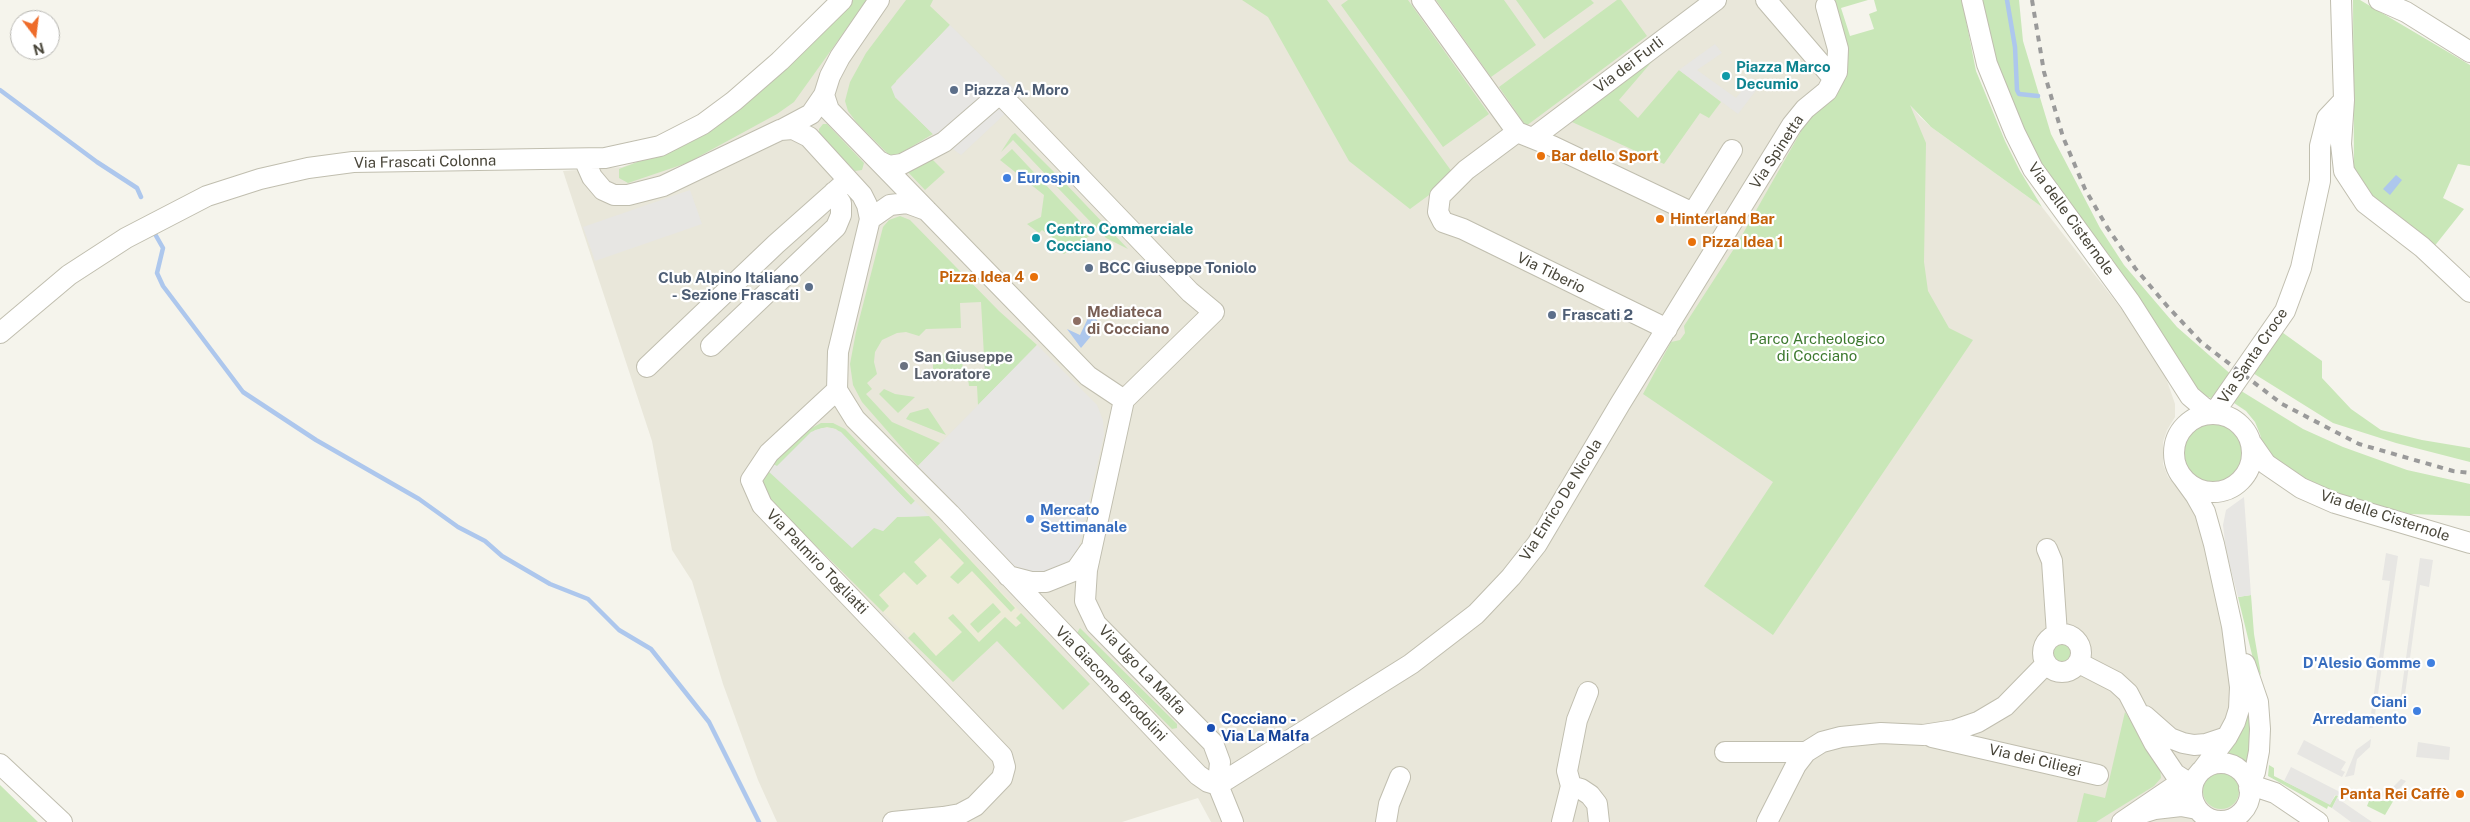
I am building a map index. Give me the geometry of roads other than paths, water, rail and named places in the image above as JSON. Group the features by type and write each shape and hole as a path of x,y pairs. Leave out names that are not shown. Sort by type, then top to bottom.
{"street":[{"name":"Via Frascati Colonna","path":"0,333 70,275 126,238 195,202 253,181 302,169 353,162 605,158 646,150 675,139 703,124 734,101 780,61 842,0"},
{"path":"584,159 592,178 603,190 614,195 628,195 663,186 811,114 824,95 840,57 879,0"},
{"path":"1422,0 1499,107 1535,136 1672,203 1693,213 1732,150"},
{"path":"1766,0 1833,78"},
{"name":"Via delle Cisternole","path":"1972,0 1987,64 2015,133 2033,169 2130,302 2190,396 2202,407 2214,413"},
{"path":"2341,0 2344,100 2341,144 2344,171 2366,203 2422,247 2470,292"},
{"path":"2379,0 2406,12 2470,52"},
{"name":"Via dei Furli","path":"1440,198 1458,179 1535,136 1707,3"},
{"name":"Via Spinetta","path":"1720,244 1792,125 1805,109 1827,91 1837,72 1838,49 1826,6"},
{"path":"824,95 829,110 1088,376 1124,400 1192,336 1214,312 1190,292 1004,98 996,97 944,142 896,166 889,166 879,161"},
{"name":"Via Santa Croce","path":"2214,413 2285,311 2301,268 2320,181 2320,146 2327,118 2344,100"},
{"path":"780,130 793,129 809,138 841,186 862,195 869,212 838,352 837,390"},
{"path":"711,346 836,227 841,215 841,186"},
{"path":"648,367 841,186"},
{"name":"Via Tiberio","path":"1440,198 1438,212 1443,222 1462,229 1667,329"},
{"path":"869,212 890,205 907,203 926,210"},
{"name":"Via Enrico De Nicola","path":"1218,785 1411,664 1476,614 1511,577 1537,544 1620,404 1720,244"},
{"name":"Via delle Cisternole","path":"2174,371 2183,412 2176,440"},
{"name":"Via Giacomo Brodolini","path":"837,390 855,420 950,514 1198,775 1208,782 1218,785"},
{"name":"Via Palmiro Togliatti","path":"837,390 769,453 751,480 762,505 943,692 1002,756 1005,767 1002,778 975,806 960,814 893,822"},
{"name":"Via Ugo La Malfa","path":"1124,400 1087,570 1085,601 1096,624 1213,743 1220,762 1218,785"},
{"path":"2203,816 2193,800 2195,780 2227,737 2239,709 2240,694 2232,626 2214,544 2205,512 2176,467 2174,451 2176,440 2190,420 2214,413 2232,418 2245,429 2252,444 2250,467 2219,507 2214,521 2214,544"},
{"name":"Via delle Cisternole","path":"2252,444 2266,464 2301,488 2335,503 2470,543"},
{"path":"2183,478 2193,487 2203,491 2217,492 2234,486"},
{"name":"Via delle Cisternole","path":"2234,486 2249,481 2264,480 2301,488"},
{"path":"1008,576 1031,582 1046,582 1076,570 1092,546"},
{"path":"2047,549 2052,560 2057,634"},
{"path":"2124,821 2154,809 2181,806 2203,816 2222,821 2237,819 2246,807 2249,786 2255,772 2259,751 2258,702 2232,626"},
{"path":"2057,634 2072,636 2077,641 2081,656 2078,663 2073,668 2059,672 2046,664 2042,650 2045,643 2057,634"},
{"path":"2078,663 2116,682 2128,693 2154,743 2175,774 2195,780"},
{"path":"1767,822 1783,786 1806,752 1822,742 1841,737 1881,733 1923,735 1955,730 1978,722 2005,706 2046,664"},
{"path":"1562,822 1571,786 1567,771 1577,720 1588,692"},
{"path":"2135,705 2156,727 2170,738 2183,743 2194,745 2206,744 2227,737"},
{"name":"Via dei Ciliegi","path":"1923,735 2098,774"},
{"path":"1725,752 1806,752"},
{"path":"2124,821 2175,786 2195,780 2220,763 2229,764 2244,775 2249,786"},
{"path":"0,764 62,822"},
{"path":"1386,822 1389,804 1400,777"},
{"path":"1218,785 1233,822"},
{"path":"1571,786 1581,789 1590,795 1597,804 1599,822"},
{"path":"2249,786 2275,792 2318,822"}],"water":[{"path":"2396,175 2402,180 2390,195 2383,189"},
{"path":"1090,314 1101,324 1081,348 1067,329 1080,335"}],"waterway":[{"path":"2007,0 2015,47 2017,90 2019,94 2038,96"},
{"path":"0,90 97,162 137,188 141,197"},
{"path":"155,234 163,248 157,273 163,286 243,392 316,440 419,499 458,527 485,541 502,556 550,584 588,599 619,630 651,649 709,722 759,822"}],"railway":[{"path":"2032,0 2044,72 2063,137 2085,189 2107,227 2135,268 2168,307 2201,342 2282,404 2359,444 2453,471 2470,473"}],"place":[{"name":"Piazza Marco Decumio","path":"1726,76"},
{"name":"Piazza A. Moro","path":"954,90"},
{"name":"Bar dello Sport","path":"1541,156"},
{"name":"Eurospin","path":"1007,178"},
{"name":"Hinterland Bar","path":"1660,219"},
{"name":"Centro Commerciale Cocciano","path":"1036,238"},
{"name":"Pizza Idea 1","path":"1692,242"},
{"name":"BCC Giuseppe Toniolo","path":"1089,268"},
{"name":"Pizza Idea 4","path":"1034,277"},
{"name":"Club Alpino Italiano - Sezione Frascati","path":"809,287"},
{"name":"Frascati 2","path":"1552,315"},
{"name":"Mediateca di Cocciano","path":"1077,321"},
{"name":"San Giuseppe Lavoratore","path":"904,366"},
{"name":"Mercato Settimanale","path":"1030,519"},
{"name":"D'Alesio Gomme","path":"2431,663"},
{"name":"Ciani Arredamento","path":"2417,711"},
{"name":"Cocciano - Via La Malfa","path":"1211,728"},
{"name":"Panta Rei Caffè","path":"2460,794"}],"park label":[{"name":"Parco Archeologico di Cocciano","path":"1817,348"}]}
